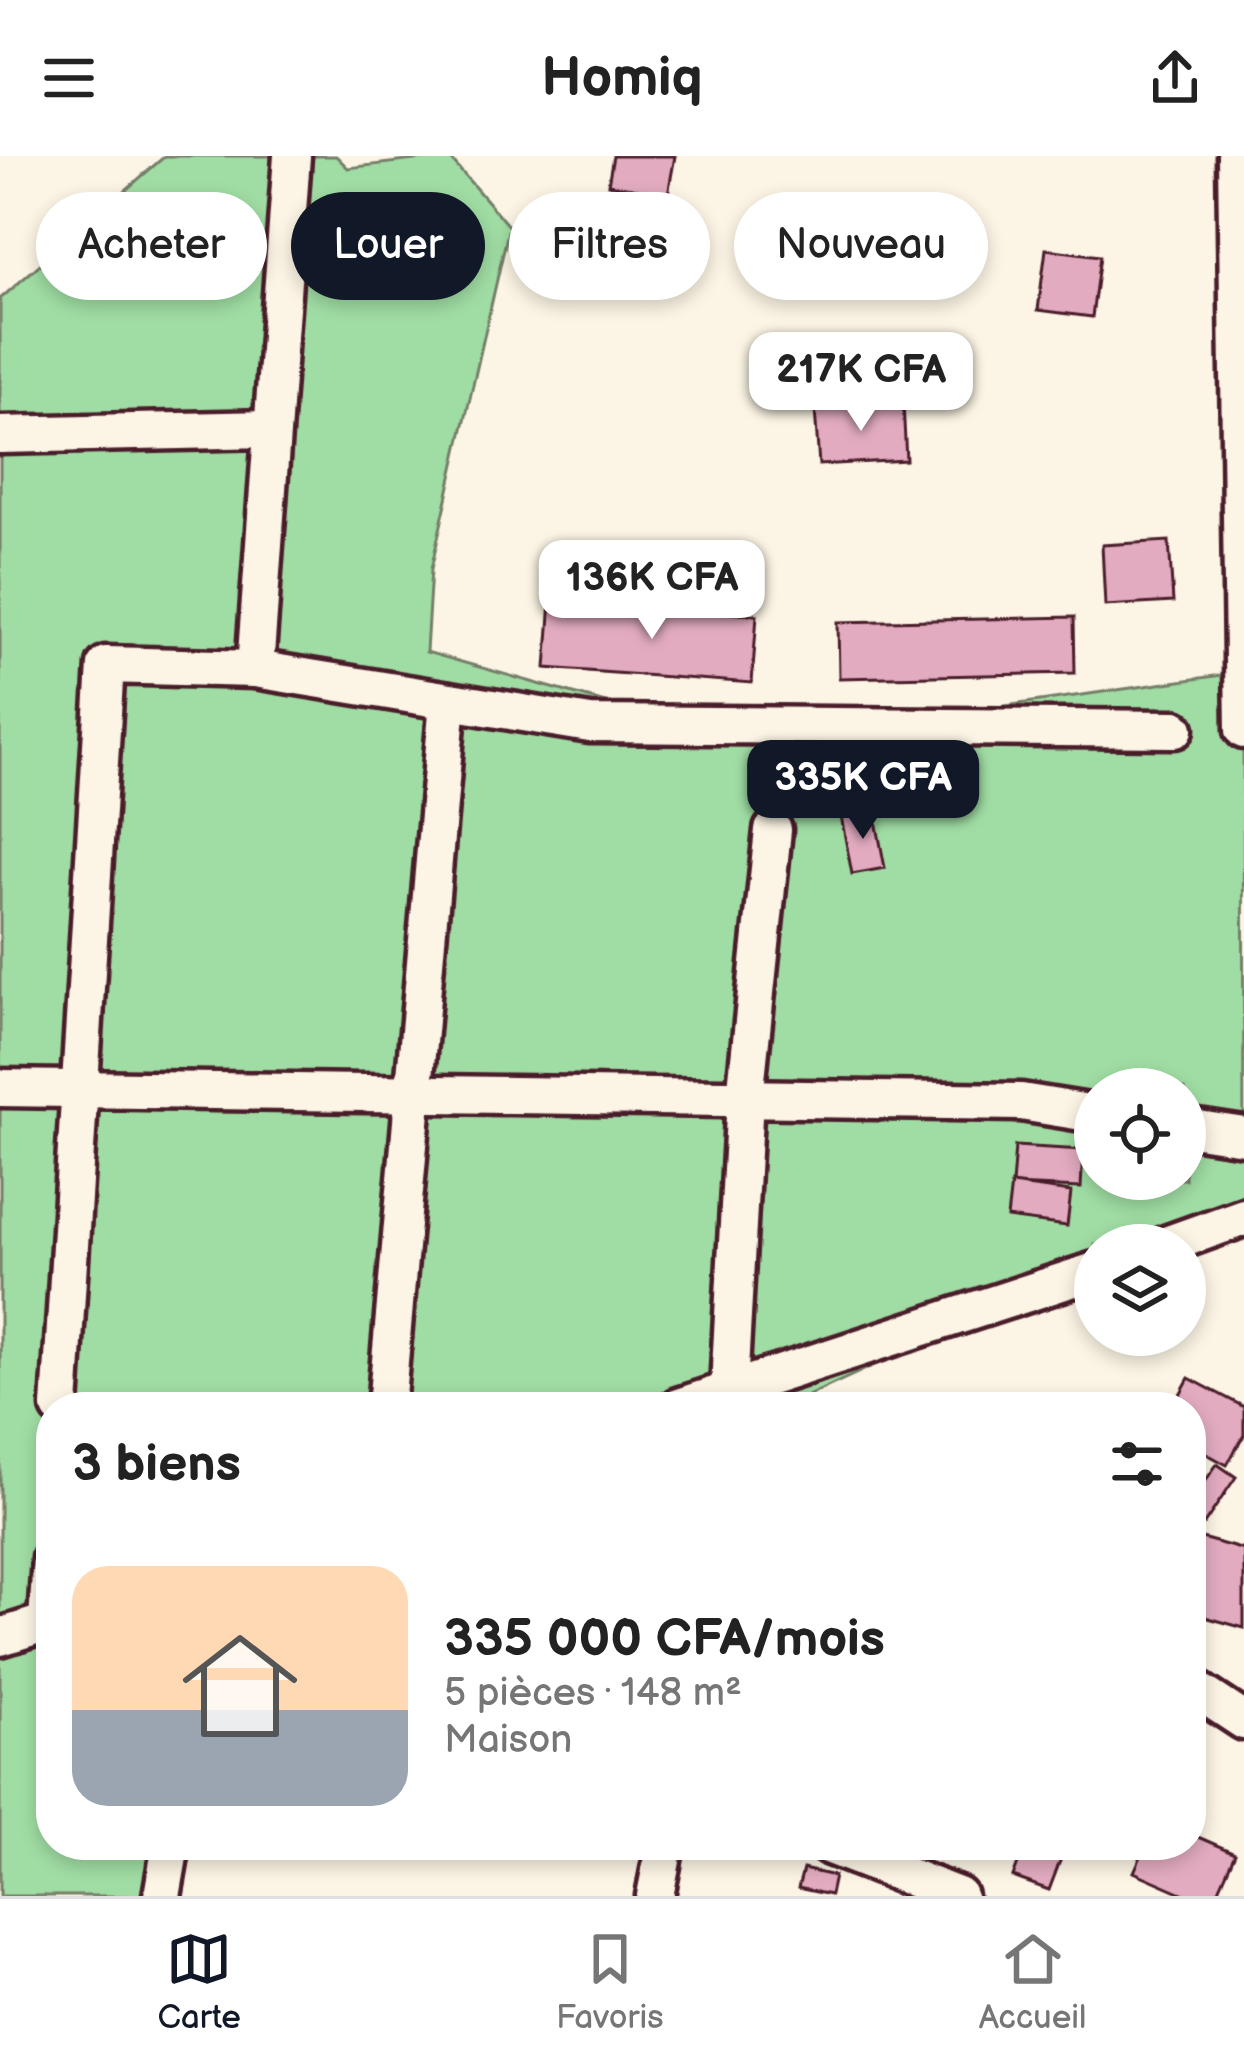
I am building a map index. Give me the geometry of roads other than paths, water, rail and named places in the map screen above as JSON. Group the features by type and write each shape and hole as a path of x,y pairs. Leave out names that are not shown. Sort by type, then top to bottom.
{"street":[{"path":"255,669 292,156"},
{"path":"1232,157 1241,377 1244,730"},
{"path":"0,435 272,429"},
{"path":"61,1392 106,665 255,669 590,724 1175,729"},
{"path":"387,1392 448,701"},
{"path":"737,1392 745,1098 773,830"},
{"path":"0,1088 1021,1102 1074,1111"},
{"path":"1206,1130 1244,1136"},
{"path":"1206,1231 1244,1217"},
{"path":"761,1392 1074,1278"},
{"path":"0,1637 36,1625"},
{"path":"1206,1696 1244,1721"},
{"path":"162,1896 168,1860"},
{"path":"655,1896 662,1860"},
{"path":"866,1860 958,1896"}]}
